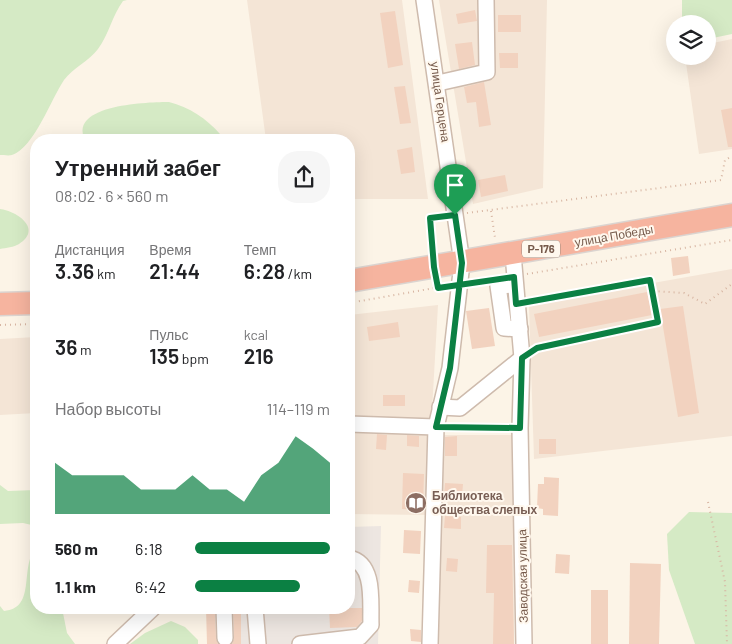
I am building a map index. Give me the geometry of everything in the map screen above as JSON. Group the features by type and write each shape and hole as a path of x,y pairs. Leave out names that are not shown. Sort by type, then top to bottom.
{"highway":[{"name":"улица Победы","path":"355,281 436,278 460,274 513,254 732,215"},
{"path":"0,304 30,303"}],"street":[{"name":"улица Герцена","path":"424,0 438,83 455,215 460,274 450,368 436,427 430,644"},
{"path":"438,83 487,72 486,0"},
{"name":"Заводская улица","path":"513,254 522,358 520,428 524,644"},
{"path":"514,281 498,286 504,328 520,329"},
{"path":"440,407 460,408 522,358"},
{"path":"355,424 436,427"},
{"path":"300,644 360,637 371,625 368,574 361,564 355,561"},
{"path":"115,644 147,614"},
{"path":"224,614 225,638"},
{"path":"256,614 258,644"}],"path":[{"path":"436,278 430,218 721,180 725,160 732,156"},
{"path":"355,301 436,278 460,274 514,281 732,240"},
{"path":"516,304 650,280 658,322 537,348 522,358"},
{"path":"653,291 684,293 704,304 732,284"},
{"path":"0,325 30,324"},
{"path":"436,427 520,428"},
{"path":"708,502 725,582 727,644"}],"shaded area":[{"path":"247,0 402,0 428,199 355,199 355,134 265,134"},
{"path":"439,0 547,0 543,188 473,204"},
{"path":"732,39 732,149 699,154 686,65 716,65 716,42"},
{"path":"732,269 732,436 534,459 529,305"},
{"path":"438,305 426,515 355,514 355,314"},
{"path":"30,337 30,413 0,415 0,339"},
{"path":"440,435 513,435 514,644 434,644"},
{"path":"381,526 378,644 241,644 241,614 355,614 355,527"}],"green space":[{"path":"0,0 127,0 123,1 119,7 98,49 64,80 35,133 30,134 28,143 20,151 12,155 0,155"},
{"path":"682,0 732,0 732,34 716,37 716,15 682,15"},
{"path":"169,102 184,107 209,123 220,134 84,134 83,128 88,119 99,112 146,103"},
{"path":"0,209 7,210 20,217 28,227 29,232 26,238 19,244 0,249"},
{"path":"0,485 8,491 30,490 30,525 0,524"},
{"path":"689,512 732,513 732,644 695,644 669,570 667,534"},
{"path":"30,559 30,614 63,614 67,633 75,644 0,644 0,606 4,611 14,608 21,603 26,586"},
{"path":"171,621 185,627 198,640 198,644 130,644 145,633"}],"building":[{"path":"475,10 477,21 458,24 456,14"},
{"path":"395,11 403,65 388,68 380,13"},
{"path":"498,15 521,15 521,32 498,32"},
{"path":"472,42 475,65 459,69 455,44"},
{"path":"499,53 518,53 518,68 500,68"},
{"path":"484,82 491,125 479,127 476,102 467,103 464,87"},
{"path":"405,86 411,123 400,124 394,87"},
{"path":"732,108 732,147 728,147 721,110"},
{"path":"412,147 415,172 401,174 397,150"},
{"path":"505,175 508,191 481,197 478,180"},
{"path":"688,256 690,273 673,276 671,258"},
{"path":"647,292 652,315 539,337 534,314"},
{"path":"683,306 699,413 678,417 660,309"},
{"path":"489,308 495,346 472,349 466,311"},
{"path":"398,322 400,337 369,341 367,327"},
{"path":"383,395 405,395 405,406 383,406"},
{"path":"377,434 387,435 386,450 376,449"},
{"path":"407,435 419,436 419,447 407,446"},
{"path":"457,436 457,456 445,456 445,437"},
{"path":"539,439 556,439 556,454 539,454"},
{"path":"403,473 424,474 423,510 402,509"},
{"path":"544,477 559,478 558,516 543,515 543,509 537,508 538,484 544,484"},
{"path":"445,483 463,484 462,496 444,495"},
{"path":"445,516 461,517 461,529 444,528"},
{"path":"404,530 421,531 420,554 403,553"},
{"path":"487,545 512,545 514,644 493,644 494,593 486,593"},
{"path":"556,554 570,555 569,574 555,573"},
{"path":"447,558 458,559 457,572 446,571"},
{"path":"630,563 661,564 659,644 629,644"},
{"path":"409,580 420,581 419,593 408,592"},
{"path":"591,590 608,590 608,644 591,644"},
{"path":"355,608 362,608 362,621 357,627 330,628 329,614 355,614"},
{"path":"206,614 215,614 218,644 207,644"},
{"path":"233,614 241,614 241,644 232,644 234,638"},
{"path":"410,629 421,630 421,642 411,641"}],"place":[{"name":"Библиотека общества слепых","path":"416,503"}],"route":[{"path":"455,215 430,218 434,267 438,288 459,284 514,277 516,304 650,280 658,322 537,348 522,358 520,428 436,427 450,368 456,301 459,284 462,263 455,215"}]}
